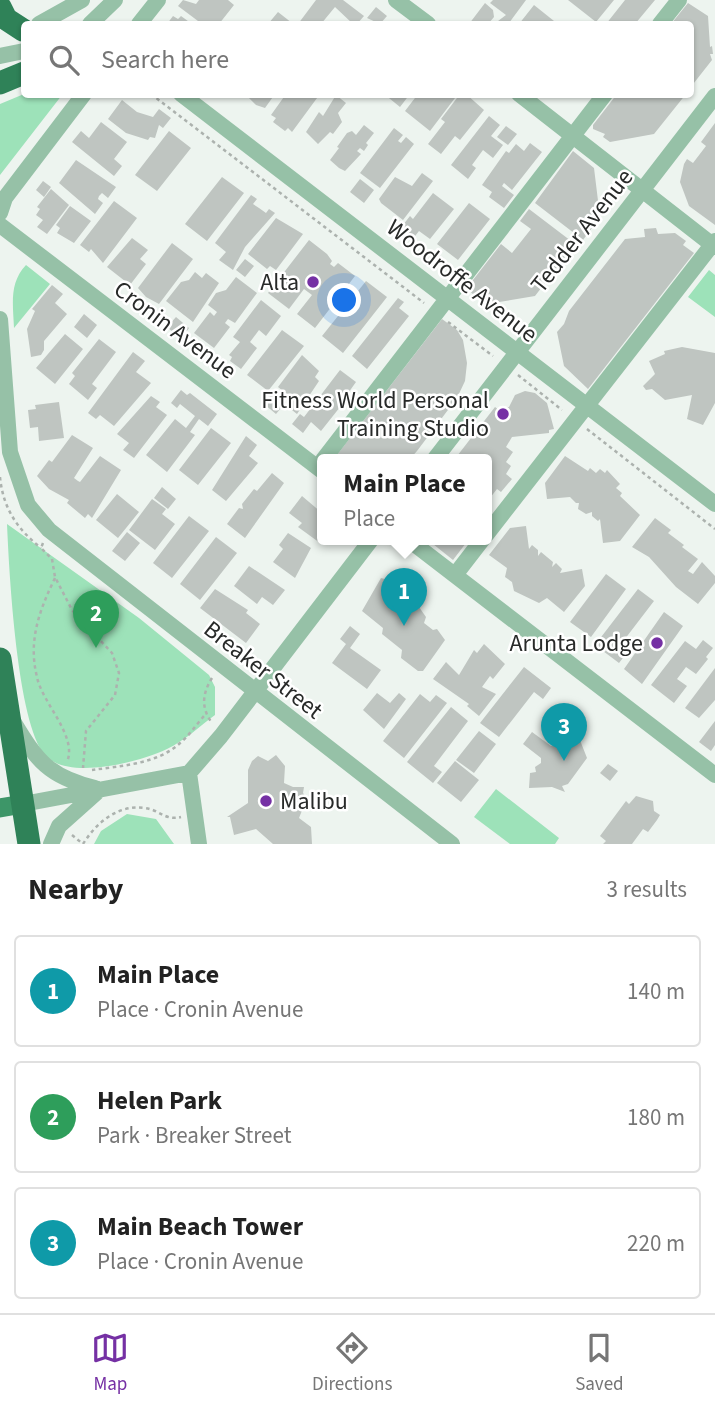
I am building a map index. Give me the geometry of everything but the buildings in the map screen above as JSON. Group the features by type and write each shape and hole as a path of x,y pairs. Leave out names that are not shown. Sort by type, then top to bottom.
{"highway":[{"path":"0,7 6,19 21,32"},
{"path":"0,83 21,74"},
{"path":"0,659 8,714 11,806 29,844"}],"street":[{"path":"44,21 82,0"},
{"path":"93,21 115,0"},
{"path":"141,21 158,0"},
{"path":"396,0 424,21"},
{"path":"662,21 679,0"},
{"path":"0,56 21,34"},
{"name":"Tedder Avenue","path":"439,454 715,96"},
{"path":"0,213 5,198 81,98"},
{"name":"Woodroffe Avenue","path":"186,98 449,297 715,504"},
{"path":"492,527 714,244 641,191 524,98"},
{"path":"329,454 602,98"},
{"name":"Cronin Avenue","path":"0,225 317,462"},
{"name":"Breaker Street","path":"0,319 10,452 28,505 49,530 253,692 452,844"},
{"path":"11,806 189,773 367,545"},
{"path":"416,545 715,775"},
{"path":"455,575 478,545"},
{"path":"8,714 32,752 57,769 66,781 100,790"},
{"path":"189,773 199,844"},
{"path":"51,844 59,826 100,790"}],"path":[{"path":"49,530 41,548 52,559 55,577 72,610 111,653 119,673 115,695 86,731 83,770"},
{"path":"55,577 37,615 33,649 43,698 66,736 70,754 57,769"},
{"path":"212,678 203,697 206,714 212,723"},
{"path":"57,769 83,770 122,766 167,752 180,744 206,714"},
{"path":"83,844 94,826 114,813 146,808 166,819 194,815"}],"green space":[{"path":"21,95 21,98 60,98 0,175 0,104"},
{"path":"26,265 50,284 14,328 14,287"},
{"path":"709,270 715,275 715,317 688,297"},
{"path":"7,524 139,618 209,675 215,687 215,715 173,746 140,759 86,768 55,763 45,755 35,738 21,680"},
{"path":"496,789 559,838 555,844 510,844 474,817"},
{"path":"127,814 156,819 174,844 94,844 101,831"}],"place":[{"name":"Alta","path":"313,282"},
{"name":"Fitness World Personal Training Studio","path":"503,414"},
{"name":"Main Place","path":"404,626"},
{"name":"Arunta Lodge","path":"657,643"},
{"name":"Helen Park","path":"96,648"},
{"name":"Main Beach Tower","path":"564,761"},
{"name":"Malibu","path":"266,801"}]}
